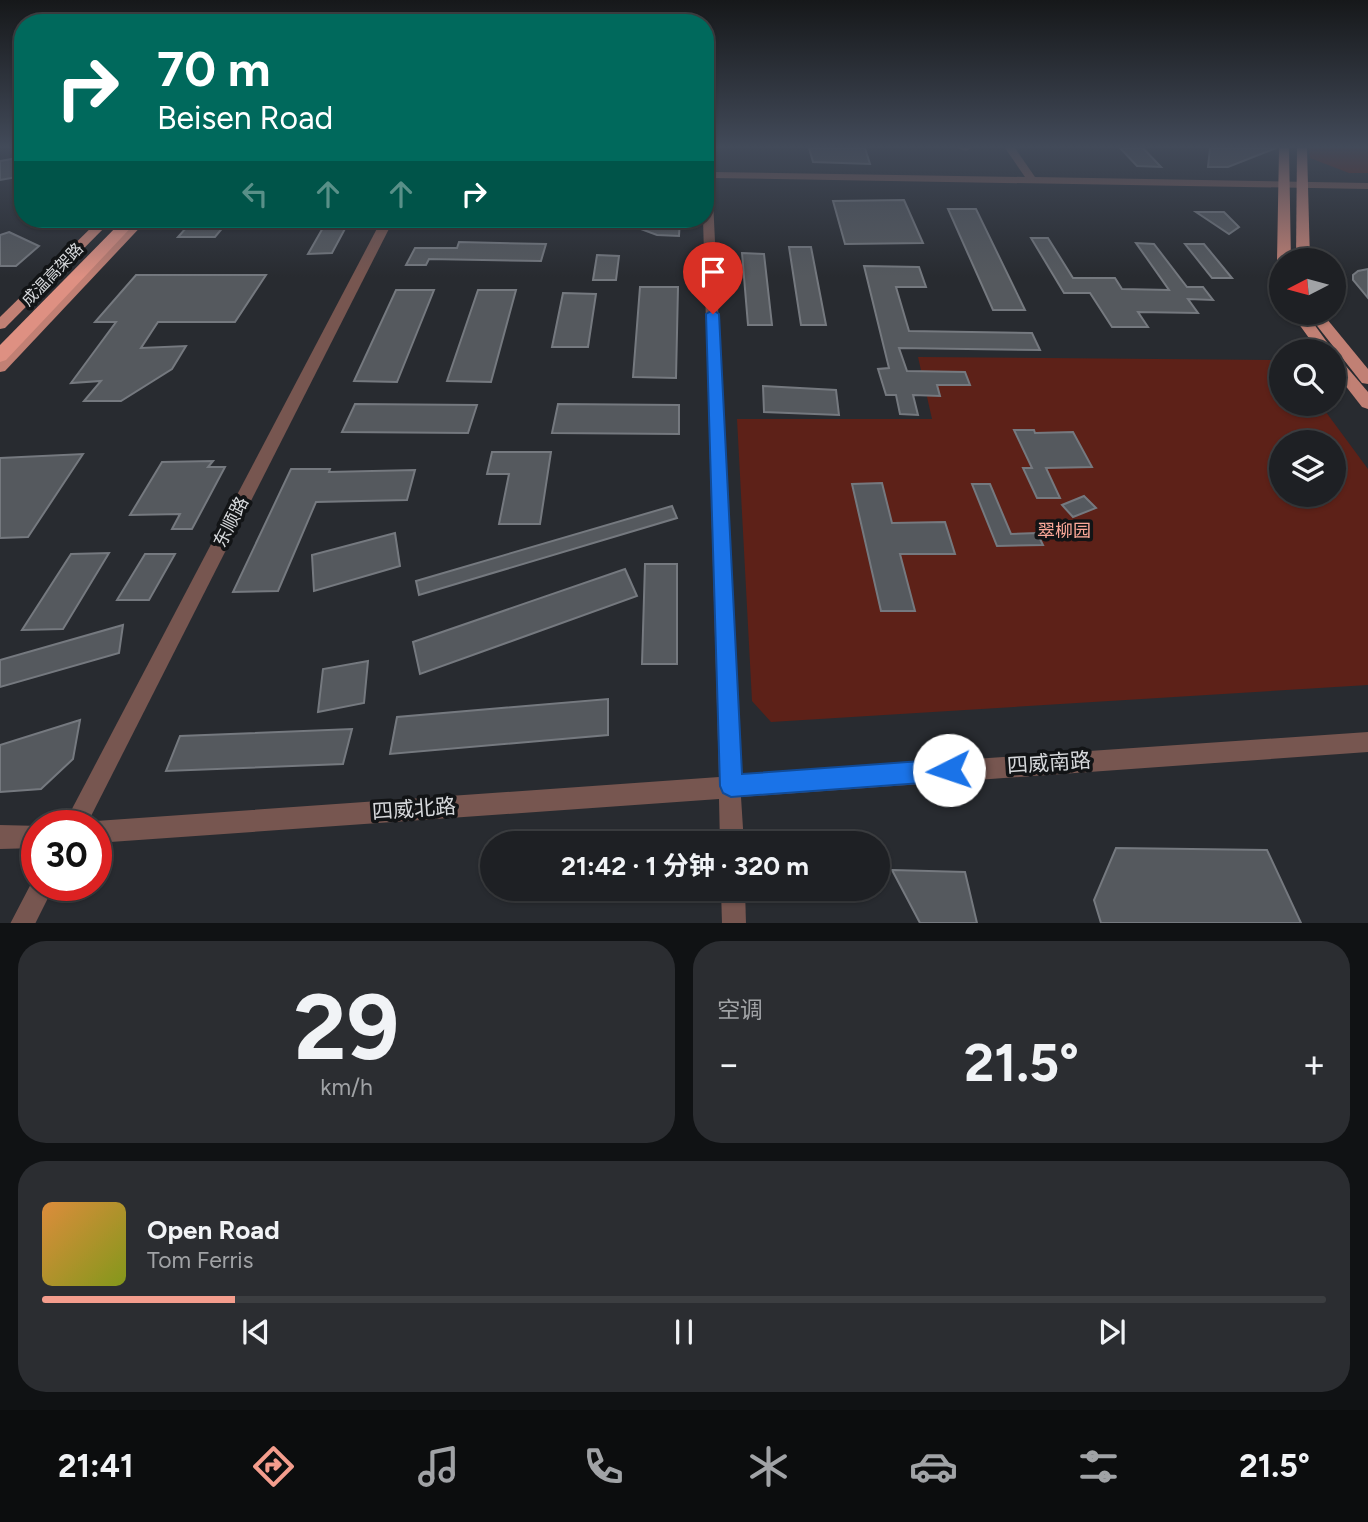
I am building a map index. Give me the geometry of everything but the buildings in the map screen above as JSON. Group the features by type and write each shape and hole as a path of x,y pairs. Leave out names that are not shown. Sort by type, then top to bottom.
{"highway":[{"name":"成温高架路","path":"1,331 107,228"},
{"name":"成温高架路","path":"0,356 123,228"}],"main road":[{"path":"1283,191 1284,248"},
{"path":"1303,191 1303,248"},
{"path":"1,331 98,228"},
{"path":"0,367 133,228"},
{"path":"1325,326 1368,379"},
{"path":"1346,377 1368,403"}],"street":[{"name":"东顺路","path":"82,810 383,228"},
{"path":"708,228 732,831"},
{"path":"1348,380 1368,379"},
{"path":"1348,380 1368,387"},
{"name":"四威南路","path":"731,786 1368,742"},
{"name":"四威北路","path":"112,831 731,786"},
{"path":"0,837 21,836"},
{"path":"22,923 34,901"},
{"path":"733,901 734,923"}],"green space":[{"name":"翠柳园","path":"918,357 1269,360 1269,416 1329,416 1339,430 1269,430 1269,507 1346,507 1346,439 1368,469 1368,685 771,722 752,701 737,419 932,419"}],"route":[{"path":"713,314 731,786 949,770"}]}
